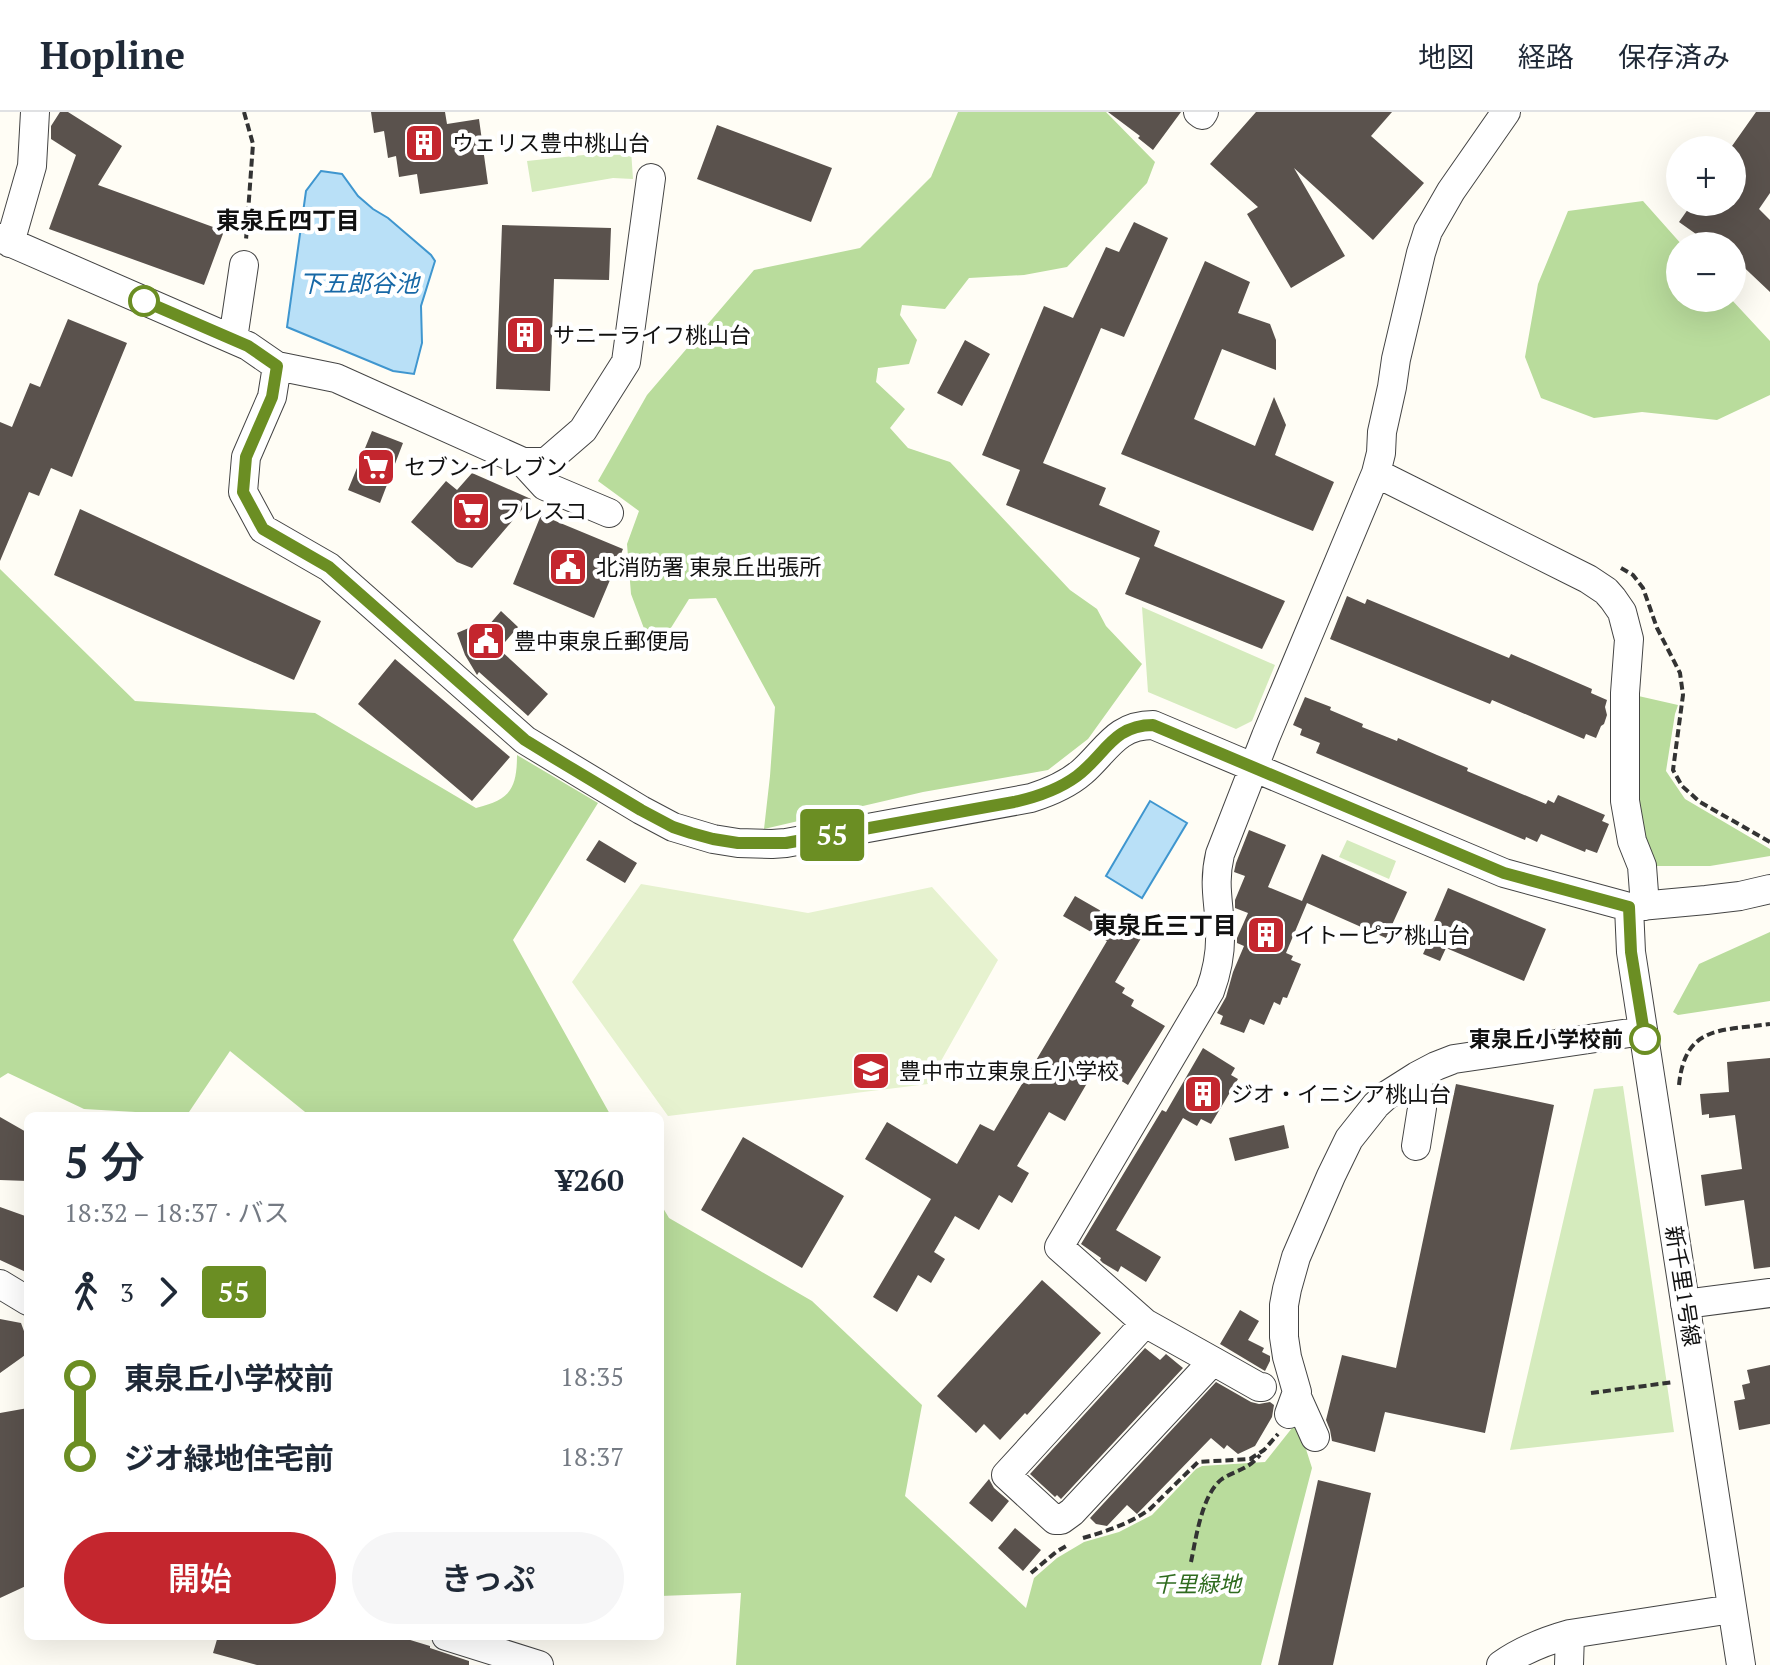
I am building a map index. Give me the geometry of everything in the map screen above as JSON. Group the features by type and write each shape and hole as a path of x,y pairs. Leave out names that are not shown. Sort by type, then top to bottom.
{"street":[{"path":"35,112 32,166 5,240 233,339 277,366 336,378 523,462 545,486 609,513"},
{"path":"1315,1437 1285,1401 1145,1323 1059,1247 1210,991 1220,945 1215,891 1217,867 1266,736 1376,473 1396,359 1428,231 1451,191 1506,112"},
{"path":"523,462 546,462 583,430 626,362 651,178"},
{"path":"233,339 244,265"},
{"path":"277,366 272,397 246,457 243,492 263,529 329,567 525,740 673,827 727,842 786,843 1014,802 1051,792 1067,783 1130,727 1153,725 1504,873 1637,906 1718,899 1770,889"},
{"name":"新千里1号線","path":"1376,473 1588,579 1606,591 1622,612 1629,639 1625,693 1625,801 1632,841 1642,866 1631,952 1741,1665"},
{"path":"1285,1401 1284,1321 1288,1281 1345,1146 1367,1115 1387,1095 1417,1076 1468,1056 1643,1031"},
{"path":"1416,1146 1422,1108 1417,1076"},
{"path":"0,1284 24,1299"},
{"path":"1685,1304 1770,1293"},
{"path":"1071,1534 1006,1475 1145,1323"},
{"path":"1071,1534 1072,1512 1213,1361"},
{"path":"1501,1665 1517,1653 1570,1634 1732,1609"},
{"path":"1569,1665 1570,1634"},
{"path":"458,1640 521,1662"}],"path":[{"path":"244,112 253,144 244,265"},
{"path":"1679,1089 1685,1054 1702,1038 1716,1031 1770,1024"},
{"path":"1591,1393 1697,1379"},
{"path":"1191,1562 1207,1498 1222,1479 1251,1465 1279,1432 1285,1401"},
{"path":"1031,1573 1056,1552 1071,1534 1107,1531 1142,1515 1198,1462 1250,1459 1264,1450"}],"green space":[{"path":"958,112 1106,112 1155,162 1147,183 1067,267 1024,275 969,278 945,309 902,305 900,315 917,340 909,364 878,368 876,382 905,409 890,428 908,448 950,462 1070,590 1097,609 1106,626 1142,664 1088,739 1048,770 923,792 764,829 775,707 716,598 689,599 654,655 631,594 627,544 639,511 598,481 647,395 754,270 860,248 931,177"},
{"path":"631,150 633,179 613,178 532,192 527,161"},
{"path":"1643,201 1671,232 1666,232 1666,312 1743,312 1770,341 1770,395 1717,420 1642,412 1594,418 1541,398 1525,357 1538,284 1568,211"},
{"path":"0,569 135,701 315,713 476,808 496,801 509,792 515,777 517,755 598,803 513,940 609,1112 305,1112 230,1051 189,1112 84,1109 8,1073 0,1078"},
{"path":"1142,607 1275,665 1252,721 1236,729 1148,692"},
{"path":"1634,695 1678,705 1666,771 1685,799 1770,849 1770,856 1710,866 1653,866 1641,843"},
{"path":"1347,840 1396,861 1389,879 1339,857"},
{"path":"641,884 808,913 932,887 998,960 928,1084 668,1116 572,982"},
{"path":"1770,932 1770,1001 1678,1015 1673,1012 1699,964"},
{"path":"1623,1086 1674,1432 1510,1450 1594,1089"},
{"name":"千里緑地","path":"664,1210 669,1218 812,1301 922,1405 905,1496 1026,1608 1034,1578 1057,1558 1084,1542 1119,1532 1152,1515 1202,1466 1265,1462 1296,1423 1312,1468 1261,1665 736,1665 741,1593 664,1596"}],"water":[{"name":"下五郎谷池","path":"321,171 342,174 358,196 388,218 435,261 421,306 422,343 414,374 393,371 287,327 306,191"},
{"path":"1150,801 1187,823 1142,898 1106,876"}],"building":[{"path":"60,112 68,112 122,146 98,185 224,231 204,285 49,229 76,155 51,139 51,126"},
{"name":"ウェリス豊中桃山台","path":"371,112 445,112 447,124 479,119 488,184 420,194 417,174 399,177 396,156 388,158 384,131 374,133"},
{"path":"1108,112 1181,112 1153,150"},
{"path":"1256,112 1392,112 1371,136 1424,183 1373,240 1294,168 1345,256 1291,288 1247,214 1258,207 1210,164"},
{"path":"1756,112 1770,112 1770,193 1759,209 1770,220 1770,292 1746,269 1746,232 1693,232 1679,222 1683,216 1746,216 1746,136 1739,136"},
{"path":"717,125 832,168 811,222 697,179"},
{"path":"1134,222 1168,238 1124,337 1101,328 1043,463 1106,488 1099,505 1160,531 1154,546 1285,601 1262,649 1125,594 1140,558 1006,505 1020,470 982,455 1044,306 1073,318 1106,247 1119,252"},
{"name":"サニーライフ桃山台","path":"502,225 611,228 609,280 554,279 550,391 496,389"},
{"path":"1205,261 1250,282 1238,313 1270,324 1276,340 1276,370 1222,349 1194,419 1255,446 1274,397 1286,425 1275,455 1334,482 1313,531 1121,454"},
{"path":"68,319 127,343 72,477 51,468 39,496 29,492 0,561 0,422 12,427 30,383 40,387"},
{"path":"965,340 990,354 962,406 937,393"},
{"name":"セブン-イレブン","path":"372,431 403,443 380,503 348,490"},
{"name":"フレスコ","path":"472,473 531,499 472,568 457,562 411,522 446,481 457,490"},
{"path":"80,509 321,621 294,680 54,575"},
{"name":"北消防署 東泉丘出張所","path":"541,515 623,549 594,618 513,584"},
{"path":"1347,596 1365,604 1367,599 1509,658 1511,654 1592,689 1591,693 1607,700 1604,724 1596,738 1586,734 1584,739 1492,700 1490,704 1330,639"},
{"path":"501,611 518,627 499,649 548,694 528,716 479,672 477,675 457,633 471,627 482,633"},
{"path":"395,659 510,757 472,801 358,704"},
{"path":"1305,697 1331,707 1330,710 1363,724 1362,727 1397,741 1398,738 1546,804 1548,800 1554,803 1558,795 1605,815 1602,821 1609,824 1597,853 1586,849 1585,852 1541,834 1537,842 1526,837 1525,840 1316,753 1320,743 1300,735 1302,729 1293,725"},
{"name":"イトーピア桃山台","path":"1249,830 1286,845 1268,887 1302,901 1322,854 1407,892 1386,938 1307,903 1286,953 1293,956 1291,960 1301,964 1287,998 1283,997 1280,1005 1274,1002 1264,1025 1250,1019 1244,1033 1220,1024 1223,1016 1217,1013 1244,946 1237,943 1237,938 1248,913 1235,908 1235,900 1245,876 1234,872"},
{"path":"599,840 637,863 625,883 586,860"},
{"path":"1448,888 1546,929 1524,981 1446,948 1440,961 1423,954"},
{"path":"1075,896 1143,935 1115,982 1125,988 1122,993 1134,1000 1131,1006 1165,1026 1128,1085 1097,1066 1065,1121 1049,1112 1017,1166 1029,1173 1012,1203 999,1195 979,1230 955,1216 934,1252 945,1259 931,1283 918,1275 897,1312 873,1297 931,1199 865,1159 887,1122 957,1164 980,1124 994,1131 1107,941 1063,916"},
{"path":"1203,1048 1235,1068 1231,1075 1238,1079 1211,1124 1201,1119 1197,1126 1183,1118 1116,1230 1161,1257 1146,1282 1121,1266 1118,1272 1081,1244 1162,1110 1166,1112"},
{"path":"1770,1058 1770,1267 1754,1269 1744,1200 1705,1206 1701,1175 1742,1169 1735,1115 1709,1118 1709,1114 1702,1115 1700,1094 1729,1092 1727,1062"},
{"path":"1456,1084 1554,1105 1485,1433 1385,1412 1375,1452 1332,1441 1326,1420 1342,1355 1396,1368"},
{"path":"0,1117 24,1131 24,1181 0,1180"},
{"path":"1284,1125 1289,1148 1235,1161 1229,1138"},
{"path":"743,1137 844,1196 802,1268 701,1210"},
{"path":"0,1207 24,1216 24,1271 0,1260"},
{"path":"1042,1280 1101,1333 1027,1415 1025,1413 1000,1440 984,1424 976,1433 937,1396"},
{"path":"1240,1310 1259,1321 1248,1340 1264,1348 1262,1352 1270,1356 1265,1371 1220,1344"},
{"path":"0,1319 21,1323 24,1356 0,1373"},
{"path":"1145,1348 1160,1360 1166,1354 1183,1368 1061,1499 1057,1495 1055,1497 1030,1474"},
{"path":"1770,1365 1770,1424 1739,1430 1734,1401 1745,1399 1742,1385 1750,1383 1747,1370"},
{"path":"1216,1382 1251,1402 1270,1402 1274,1405 1272,1417 1255,1446 1238,1454 1227,1445 1224,1449 1211,1438 1137,1514 1127,1505 1107,1526 1096,1524 1090,1518"},
{"path":"24,1409 24,1587 0,1598 0,1413"},
{"path":"989,1479 1009,1501 992,1522 969,1503"},
{"path":"1318,1480 1371,1493 1333,1665 1278,1665"},
{"path":"1015,1528 1041,1550 1023,1571 998,1548"},
{"path":"217,1640 410,1640 469,1661 469,1665 257,1665 213,1653"}],"bus line":[{"name":"55","path":"144,301 248,346 277,366 272,397 246,457 243,492 263,529 329,567 525,740 673,827 727,842 786,843 1014,802 1051,792 1067,783 1130,727 1153,725 1504,873 1629,907 1631,952 1645,1039"}],"place":[{"name":"ウェリス豊中桃山台","path":"424,143"},
{"name":"サニーライフ桃山台","path":"525,335"},
{"name":"セブン-イレブン","path":"376,467"},
{"name":"フレスコ","path":"471,511"},
{"name":"北消防署 東泉丘出張所","path":"568,567"},
{"name":"豊中東泉丘郵便局","path":"486,641"},
{"name":"イトーピア桃山台","path":"1266,935"},
{"name":"東泉丘小学校前","path":"1645,1039"},
{"name":"豊中市立東泉丘小学校","path":"871,1071"},
{"name":"ジオ・イニシア桃山台","path":"1203,1094"}],"district":[{"name":"東泉丘四丁目","path":"288,221"},
{"name":"東泉丘三丁目","path":"1165,926"}]}
